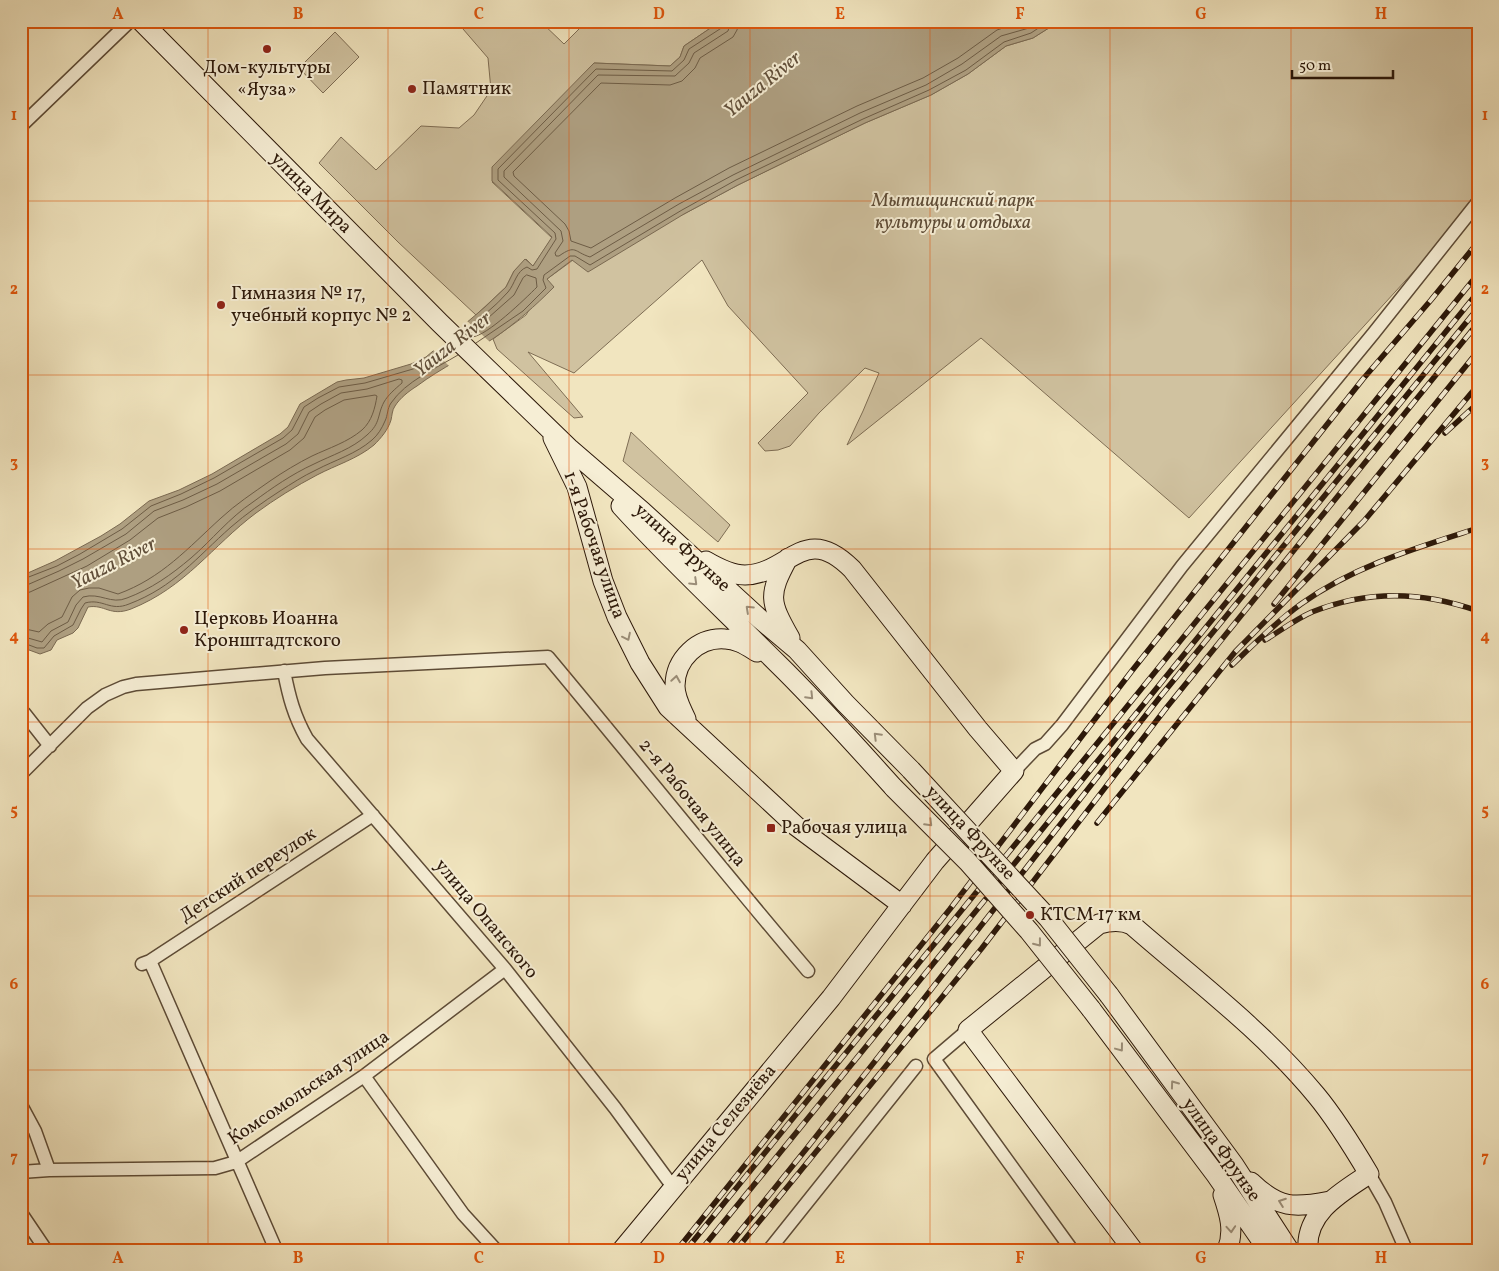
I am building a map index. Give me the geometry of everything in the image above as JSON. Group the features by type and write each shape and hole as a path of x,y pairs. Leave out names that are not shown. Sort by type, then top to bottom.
{"main road":[{"name":"улица Мира","path":"141,21 482,364"},
{"name":"улица Фрунзе","path":"482,364 592,468 797,650 845,704 911,770 1048,918 1109,995 1234,1165 1289,1250"},
{"name":"1-я Рабочая улица","path":"548,428 577,487 603,581 617,617 640,663 668,707 796,826 902,905"},
{"name":"улица Фрунзе","path":"592,468 614,498 656,544 832,719 894,788 968,862 1029,931 1091,1009 1216,1175 1268,1250"},
{"path":"679,545 720,569 744,575 761,572 798,552 816,549 825,550 842,559 1014,771"},
{"path":"789,557 776,580 773,598 778,617 797,650"},
{"path":"688,724 676,696 676,677 683,659 697,645 715,639 734,640 778,664"},
{"name":"улица Селезнёва","path":"622,1250 831,998 935,862 1014,771"},
{"path":"1133,1250 968,1030 1099,924 1110,921 1129,923 1240,1016 1317,1096 1351,1144 1369,1174 1330,1201 1316,1217 1309,1232 1308,1250"},
{"path":"1234,1165 1258,1188 1280,1203 1304,1206 1330,1201"},
{"path":"1216,1175 1230,1216 1231,1238 1227,1250"}],"street":[{"path":"21,126 130,21"},
{"path":"1014,771 1035,749 1045,744 1062,725 1182,566 1373,334 1478,202"},
{"name":"2-я Рабочая улица","path":"284,672 325,668 548,657 644,772 731,881 808,971"},
{"path":"21,774 87,708 105,695 123,687 144,683 284,672"},
{"name":"улица Опанского","path":"284,672 291,705 297,722 307,739 505,969 616,1108 673,1188"},
{"path":"24,713 50,746"},
{"name":"Детский переулок","path":"236,1162 146,963 374,816"},
{"name":"Комсомольская улица","path":"21,1172 215,1168 236,1162 364,1076 505,969"},
{"path":"968,1030 934,1059 1072,1250"},
{"path":"769,1250 916,1066"},
{"path":"364,1076 463,1214 496,1250"},
{"path":"21,1105 35,1131 49,1170"},
{"path":"236,1162 276,1250"},
{"path":"1369,1174 1406,1250"},
{"path":"21,1213 46,1250"}],"green space":[{"path":"471,21 540,21 564,44 587,21 725,21 712,27 684,46 680,57 670,66 594,63 492,182 552,238 533,266 526,259 514,271 506,287 476,315 398,242 319,163 341,137 376,170 421,126 459,128 474,115 491,90 488,58 463,29"},
{"name":"Мытищинский парк культуры и отдыха","path":"1054,21 1478,21 1478,201 1189,518 981,338 847,445 879,373 865,368 819,413 790,446 778,450 765,451 758,443 808,393 728,306 702,260 574,373 528,352 583,417 574,418 497,349 493,339 526,315 547,279 573,260 684,214 738,185 865,123 931,95 968,74 1006,46 1033,38 1052,26"},
{"path":"335,32 359,57 323,93 299,68"},
{"path":"631,432 730,525 718,542 623,461"}],"water":[{"name":"Yauza River","path":"725,21 1054,21 1052,26 1033,38 1006,46 968,74 931,95 865,123 738,185 684,214 588,272 572,260 547,279 554,287 518,320 494,338 436,373 402,397 394,408 391,420 382,437 367,450 309,479 263,508 240,526 183,578 150,600 131,609 118,612 99,607 88,607 78,628 73,633 57,640 51,650 40,654 21,647 21,576 55,561 101,536 149,501 179,490 212,474 280,434 288,427 300,404 337,382 364,378 411,364 426,357 506,287 514,271 525,259 533,266 552,237 492,181 492,167 594,63 670,66 680,57 684,46 712,27"}],"pier":[{"path":"466,320 491,343 451,368 432,349"}],"railway":[{"path":"677,1250 950,909 1131,672 1363,379 1478,242"},
{"path":"686,1250 1478,274"},
{"path":"701,1250 1478,292"},
{"path":"725,1250 1160,697 1478,308"},
{"path":"736,1250 982,948 1167,707 1478,323"},
{"path":"1274,604 1478,351"},
{"path":"1097,823 1235,652 1364,521 1478,385"},
{"path":"1445,433 1478,403"},
{"path":"1232,665 1265,633 1292,611 1342,579 1386,559 1478,528"},
{"path":"1265,640 1312,612 1333,605 1374,597 1415,597 1457,604 1478,611"}],"place":[{"name":"Дом-культуры «Яуза»","path":"267,49"},
{"name":"Памятник","path":"412,89"},
{"name":"Гимназия № 17, учебный корпус № 2","path":"221,305"},
{"name":"Церковь Иоанна Кронштадтского","path":"184,630"},
{"name":"Рабочая улица","path":"771,828"},
{"name":"КТСМ 17 км","path":"1030,915"}]}
